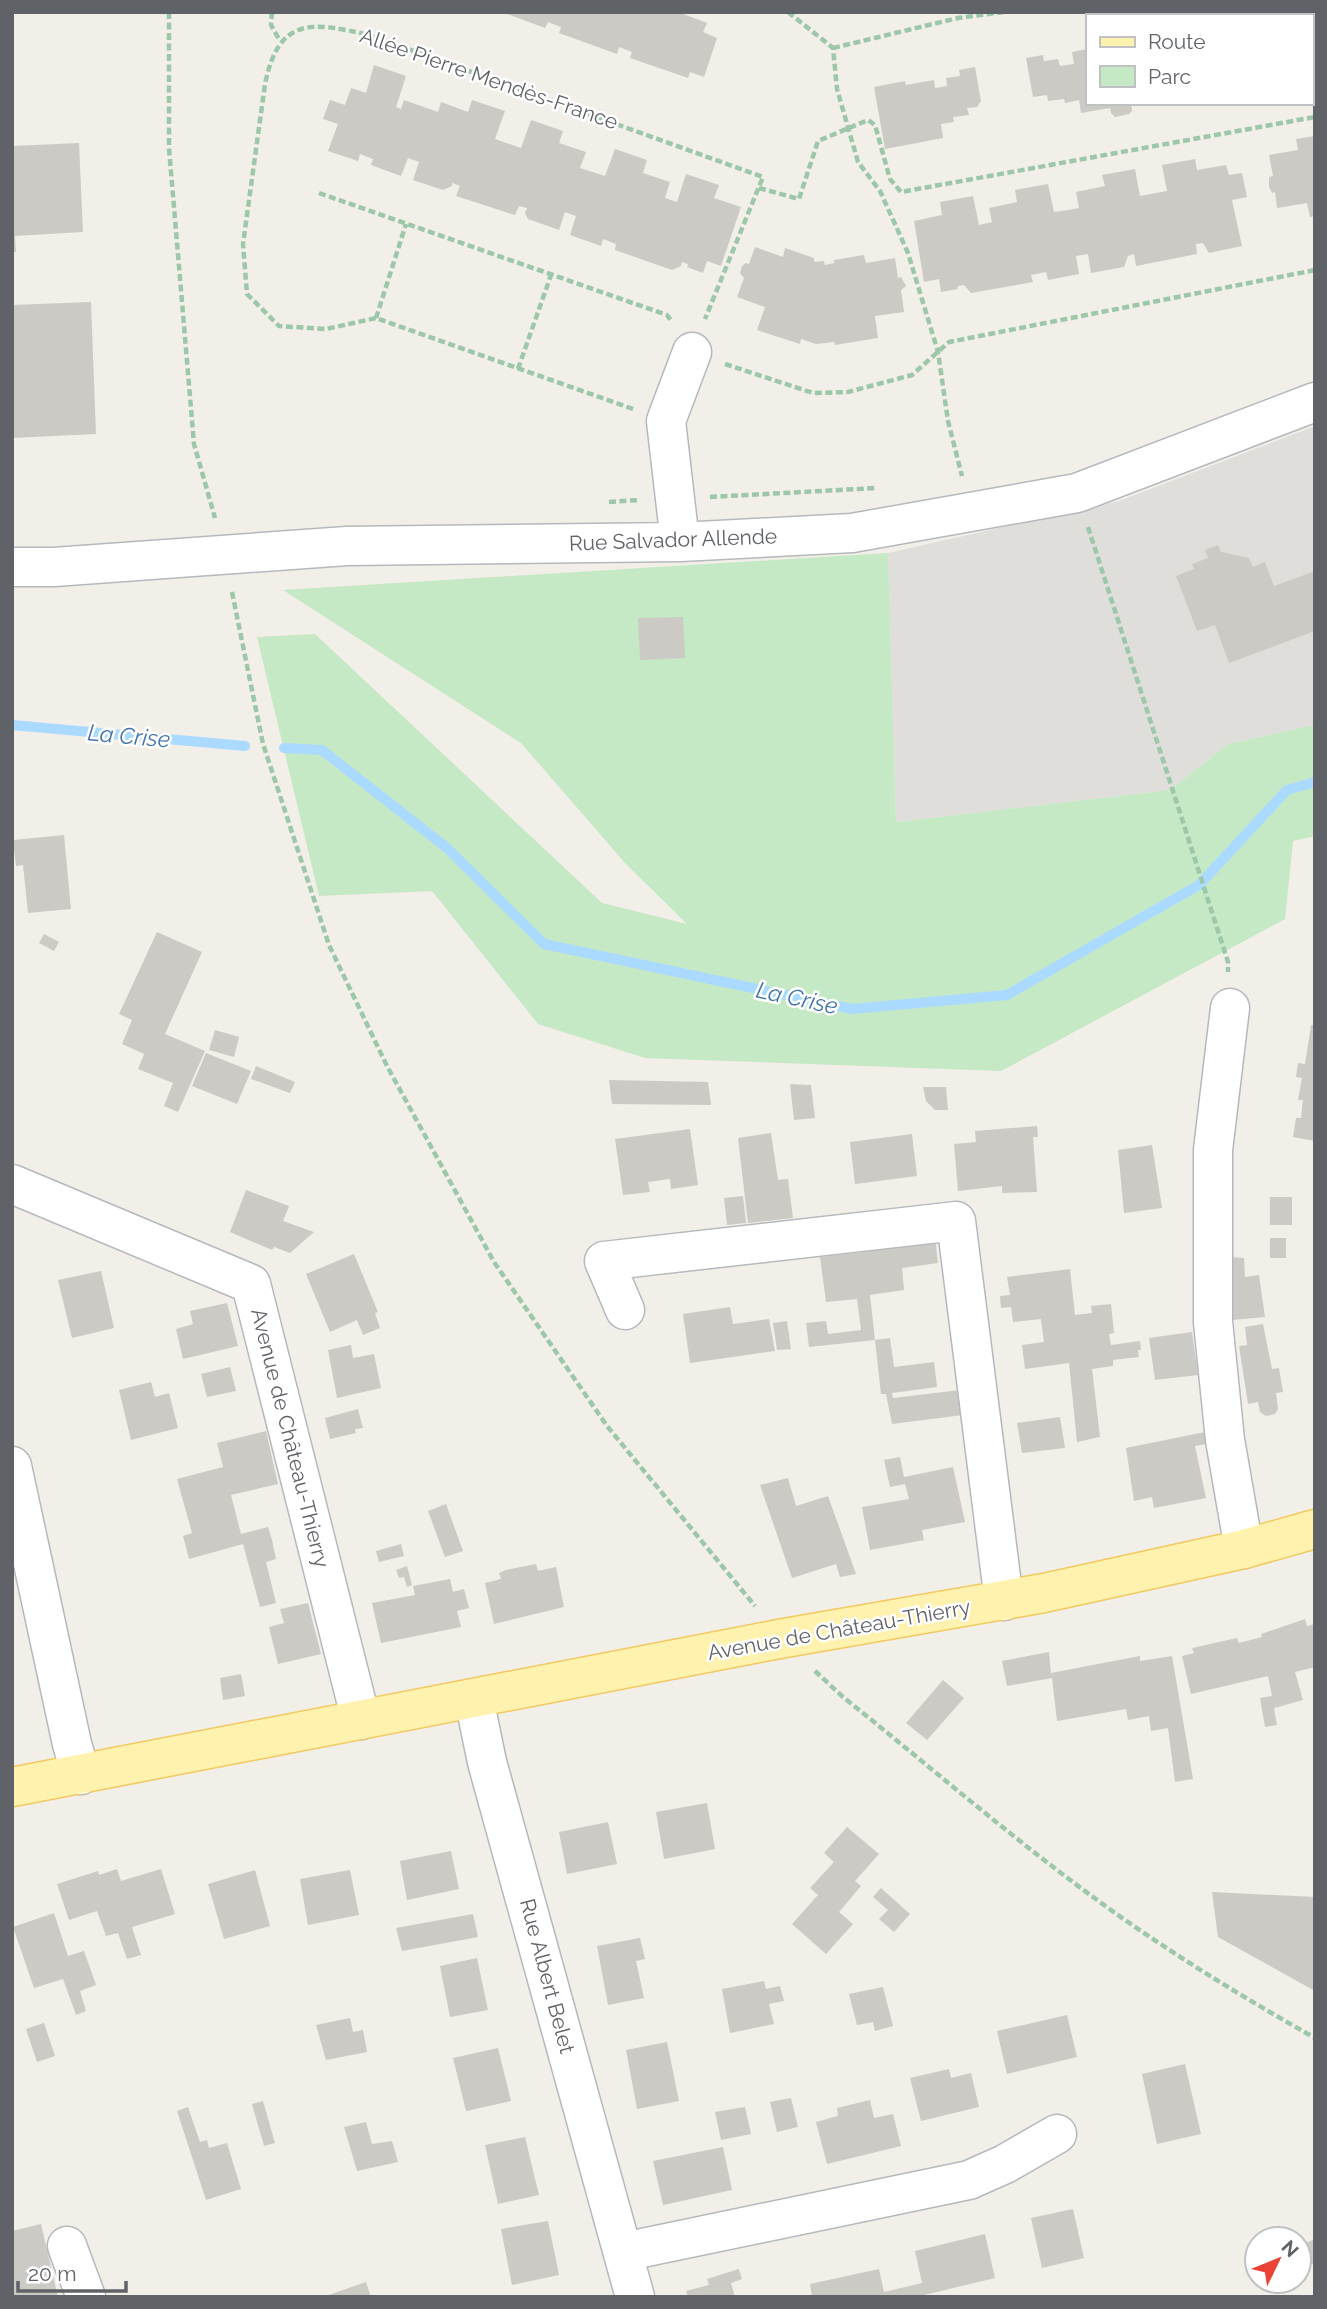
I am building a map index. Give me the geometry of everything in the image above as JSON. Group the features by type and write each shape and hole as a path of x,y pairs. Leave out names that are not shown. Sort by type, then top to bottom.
{"main road":[{"name":"Avenue de Château-Thierry","path":"12,1787 779,1639 1004,1601 1244,1549 1315,1530"}],"street":[{"path":"680,542 666,421 692,352"},
{"name":"Rue Salvador Allende","path":"12,567 54,568 347,545 680,542 852,533 1077,493 1315,402"},
{"path":"1230,1008 1213,1150 1213,1322 1225,1440 1244,1549"},
{"name":"Avenue de Château-Thierry","path":"12,1184 251,1284 361,1720"},
{"path":"625,1310 604,1261 956,1221 1004,1601"},
{"path":"12,1466 81,1775"},
{"name":"Rue Albert Belet","path":"474,1699 491,1776 635,2297"},
{"path":"623,2252 969,2180 1057,2134"},
{"path":"67,2246 86,2297"}],"path":[{"path":"169,12 169,148 194,444 225,555 263,744 329,946 387,1066 494,1262 607,1426 737,1583 779,1639 843,1697 1072,1880 1158,1942 1243,1997 1315,2038"},
{"path":"272,12 271,25 281,41 270,61 265,84 243,244 247,293 279,326 326,329 376,318 666,421"},
{"path":"788,12 833,48 837,89 859,162 880,191 908,253 938,352 948,421 963,480"},
{"path":"833,48 958,18 1004,12"},
{"name":"Allée Pierre Mendès-France","path":"281,41 310,26 328,25 369,35 762,177 759,188"},
{"path":"692,352 759,188 799,199 818,141 848,126 868,120 875,125 890,180 901,192 1315,117"},
{"path":"319,193 667,315 692,352 813,393 848,392 912,375 949,342 1315,270"},
{"path":"376,318 406,223"},
{"path":"518,369 551,275"},
{"path":"607,502 883,487"},
{"path":"1077,493 1228,962 1230,1008"}],"shaded area":[{"path":"1315,426 1315,725 1228,744 1170,790 896,822 888,553 1119,501"}],"green space":[{"path":"888,553 896,822 1170,790 1228,744 1315,725 1315,836 1293,841 1285,919 1001,1071 645,1058 538,1024 432,891 319,896 257,637 315,634 602,903 687,924 625,863 521,743 283,590"}],"building":[{"path":"502,12 678,12 707,23 703,32 717,38 704,77 690,72 688,78 630,58 632,52 619,47 617,54 559,33 561,27 548,22 545,28"},
{"path":"1086,49 1086,105 1131,105 1132,111 1129,114 1115,117 1110,108 1081,113 1079,100 1065,103 1064,99 1048,101 1047,95 1033,97 1026,58 1043,55 1044,61 1058,59 1060,66 1074,64 1072,52"},
{"path":"1313,61 1315,89 1313,90"},
{"path":"374,65 406,76 396,107 401,109 404,100 438,112 441,102 468,112 472,100 505,111 495,139 521,148 531,120 563,131 559,143 586,152 580,168 605,176 615,149 647,160 643,173 670,182 665,198 677,202 686,174 719,185 714,198 741,207 721,266 707,261 703,273 687,267 688,264 682,262 681,266 672,270 615,250 616,244 603,239 601,246 570,235 576,216 565,212 559,230 528,219 525,213 527,208 519,206 515,215 456,196 460,186 452,183 452,186 443,190 413,180 419,162 408,158 401,176 371,165 373,159 360,154 358,161 328,151 338,124 323,119 330,100 345,105 351,88 366,93"},
{"path":"975,67 981,101 977,107 967,108 969,115 953,117 954,122 941,124 943,138 885,149 874,87 905,81 906,85 934,80 935,88 947,86 946,78 960,76 959,70"},
{"path":"1315,136 1315,216 1310,217 1307,203 1277,208 1275,192 1272,193 1269,187 1269,177 1273,176 1269,155 1298,150 1296,139"},
{"path":"79,143 83,232 15,236 16,252 12,252 12,146"},
{"path":"1195,159 1197,170 1226,165 1229,175 1242,173 1247,197 1232,200 1242,246 1209,253 1203,243 1196,244 1197,254 1136,266 1134,254 1128,256 1124,267 1091,273 1088,254 1076,256 1079,274 1048,280 1046,272 1031,275 1033,282 971,293 964,285 941,292 939,279 924,282 914,221 942,215 940,202 973,196 979,225 992,222 989,208 1017,202 1015,190 1048,184 1054,212 1068,210 1079,208 1076,192 1105,186 1102,175 1135,169 1140,196 1167,191 1162,165"},
{"path":"755,247 783,257 785,248 814,258 814,262 824,261 825,265 834,263 834,260 864,255 866,263 895,258 898,278 901,277 906,286 901,290 904,312 875,316 878,338 835,345 834,342 816,344 801,339 800,344 757,330 765,307 737,297 744,278 740,273 742,266 749,264"},
{"path":"91,302 96,434 12,438 12,305"},
{"path":"1218,545 1221,552 1249,558 1253,567 1265,562 1274,586 1315,571 1315,631 1229,663 1215,625 1197,631 1176,576 1194,569 1192,564 1208,558 1205,550"},
{"path":"683,617 685,658 640,660 638,618"},
{"path":"64,835 71,909 28,913 23,865 16,866 13,840"},
{"path":"157,932 202,952 165,1034 205,1051 178,1112 164,1106 173,1083 138,1069 144,1054 122,1044 132,1020 119,1014"},
{"path":"44,934 59,942 54,951 39,943"},
{"path":"1311,1025 1315,1025 1315,1141 1293,1137 1296,1118 1301,1118 1303,1100 1298,1100 1302,1078 1296,1077 1298,1063 1305,1064"},
{"path":"215,1030 239,1037 234,1057 209,1050"},
{"path":"206,1053 251,1071 237,1104 192,1086"},
{"path":"256,1066 295,1082 290,1093 251,1079"},
{"path":"609,1080 708,1082 711,1105 612,1104"},
{"path":"790,1084 811,1085 815,1118 794,1120"},
{"path":"923,1087 946,1087 948,1110 935,1110 926,1101"},
{"path":"1037,1126 1038,1137 1033,1137 1037,1192 1002,1193 1002,1186 958,1191 954,1144 976,1142 975,1131"},
{"path":"690,1129 698,1185 671,1189 670,1179 648,1182 650,1192 623,1195 615,1139"},
{"path":"771,1133 778,1180 788,1179 793,1218 748,1223 738,1138"},
{"path":"912,1134 917,1176 855,1184 850,1142"},
{"path":"1152,1145 1162,1208 1124,1213 1118,1150"},
{"path":"246,1190 289,1206 283,1221 314,1232 290,1253 274,1247 272,1250 230,1232"},
{"path":"743,1196 746,1223 727,1225 724,1198"},
{"path":"1270,1197 1292,1197 1292,1225 1270,1225"},
{"path":"935,1237 938,1263 902,1268 904,1290 870,1295 875,1340 809,1347 806,1323 826,1321 828,1334 861,1330 857,1299 826,1302 820,1257 865,1252 864,1244"},
{"path":"1270,1238 1286,1238 1286,1258 1270,1258"},
{"path":"354,1254 378,1312 375,1313 380,1328 363,1335 357,1320 330,1332 306,1274"},
{"path":"1230,1257 1244,1258 1245,1277 1259,1275 1265,1317 1233,1320"},
{"path":"1070,1269 1075,1315 1092,1313 1091,1306 1111,1304 1114,1333 1109,1334 1111,1345 1140,1341 1141,1350 1138,1350 1139,1357 1113,1360 1113,1366 1092,1369 1100,1437 1077,1442 1069,1363 1025,1369 1022,1345 1044,1342 1041,1319 1013,1322 1011,1307 1001,1308 1000,1296 1010,1295 1007,1277"},
{"path":"101,1271 114,1328 72,1338 58,1280"},
{"path":"227,1303 238,1346 183,1359 176,1329 193,1324 190,1311"},
{"path":"730,1307 733,1324 769,1319 775,1351 690,1363 683,1314"},
{"path":"787,1321 791,1349 777,1350 773,1323"},
{"path":"1263,1324 1272,1369 1279,1368 1283,1392 1276,1393 1278,1409 1275,1414 1266,1416 1260,1412 1258,1402 1248,1404 1239,1346 1247,1345 1245,1327"},
{"path":"1192,1332 1198,1375 1155,1380 1149,1338"},
{"path":"890,1338 894,1367 934,1362 937,1387 892,1393 893,1398 960,1390 963,1415 892,1424 886,1394 881,1394 875,1340"},
{"path":"351,1345 353,1358 374,1354 381,1388 337,1398 328,1350"},
{"path":"230,1367 236,1391 207,1397 201,1374"},
{"path":"151,1382 155,1397 169,1393 178,1428 131,1440 119,1390"},
{"path":"358,1409 363,1428 355,1429 356,1433 330,1439 325,1418"},
{"path":"1060,1417 1065,1448 1022,1453 1017,1423"},
{"path":"266,1431 278,1484 231,1495 241,1534 268,1527 272,1540 276,1559 266,1562 276,1603 260,1607 243,1544 189,1559 183,1536 192,1533 177,1479 223,1467 217,1443"},
{"path":"1205,1432 1207,1444 1195,1446 1206,1498 1154,1508 1152,1497 1134,1501 1126,1448"},
{"path":"900,1457 904,1477 953,1467 965,1522 922,1530 924,1540 870,1550 862,1507 909,1499 905,1484 890,1487 884,1460"},
{"path":"788,1478 796,1506 828,1496 856,1574 840,1577 836,1564 792,1578 760,1485"},
{"path":"446,1504 463,1551 445,1557 428,1511"},
{"path":"401,1544 404,1556 379,1562 376,1551"},
{"path":"536,1564 538,1571 556,1567 564,1607 494,1624 485,1583 501,1579 499,1573 506,1570"},
{"path":"407,1566 412,1585 407,1587 404,1577 399,1578 396,1570"},
{"path":"450,1579 453,1592 464,1589 469,1608 457,1611 461,1627 381,1643 372,1603 415,1595 413,1586"},
{"path":"308,1603 321,1654 278,1664 269,1627 284,1623 280,1609"},
{"path":"1305,1619 1307,1626 1315,1624 1315,1667 1295,1672 1303,1700 1274,1708 1277,1725 1265,1727 1260,1698 1272,1696 1268,1676 1191,1694 1182,1656 1194,1653 1192,1648 1237,1638 1239,1643 1262,1637 1261,1634"},
{"path":"1049,1652 1051,1673 1140,1656 1140,1661 1172,1656 1193,1779 1175,1782 1168,1728 1151,1731 1149,1716 1128,1720 1126,1709 1057,1721 1052,1678 1007,1686 1002,1661"},
{"path":"241,1674 245,1696 223,1700 220,1678"},
{"path":"943,1680 964,1698 927,1740 906,1723"},
{"path":"707,1803 715,1849 664,1859 656,1812"},
{"path":"608,1822 617,1864 567,1874 559,1832"},
{"path":"847,1827 879,1854 855,1881 861,1886 839,1912 853,1924 826,1954 792,1924 818,1895 810,1888 834,1862 824,1853"},
{"path":"451,1851 459,1889 407,1900 400,1861"},
{"path":"117,1869 121,1881 161,1869 175,1914 132,1927 141,1955 127,1959 118,1933 106,1936 97,1911 69,1920 57,1884 98,1871 99,1875"},
{"path":"255,1870 270,1926 224,1939 208,1884"},
{"path":"350,1870 359,1915 308,1925 300,1879"},
{"path":"881,1888 910,1914 894,1932 879,1919 888,1910 873,1897"},
{"path":"1212,1892 1315,1897 1315,1991 1218,1937"},
{"path":"54,1913 68,1956 84,1951 96,1985 80,1991 86,2011 76,2015 63,1979 34,1988 13,1927"},
{"path":"473,1914 478,1937 402,1951 396,1928"},
{"path":"640,1938 645,1959 636,1961 644,1998 608,2005 597,1946"},
{"path":"477,1958 488,2010 450,2017 440,1966"},
{"path":"764,1981 766,1989 780,1986 784,2001 769,2004 774,2024 730,2033 722,1989"},
{"path":"883,1987 893,2026 875,2031 873,2022 857,2025 849,1994"},
{"path":"1067,2015 1077,2057 1007,2074 997,2031"},
{"path":"350,2018 353,2032 363,2030 367,2052 326,2060 316,2025"},
{"path":"44,2023 55,2056 37,2062 26,2029"},
{"path":"667,2042 679,2101 637,2109 626,2050"},
{"path":"498,2048 511,2101 466,2111 453,2058"},
{"path":"1185,2064 1201,2134 1157,2144 1142,2074"},
{"path":"949,2069 951,2078 971,2073 979,2107 921,2121 910,2078"},
{"path":"791,2098 798,2127 777,2132 770,2102"},
{"path":"870,2100 874,2118 893,2114 901,2146 827,2164 816,2122 838,2116 837,2108"},
{"path":"263,2101 275,2143 264,2146 252,2104"},
{"path":"188,2107 200,2142 207,2140 209,2148 227,2143 241,2189 206,2200 177,2111"},
{"path":"745,2107 751,2134 721,2140 715,2112"},
{"path":"366,2122 372,2144 392,2141 398,2162 357,2171 344,2127"},
{"path":"525,2137 539,2195 498,2204 485,2145"},
{"path":"723,2147 732,2190 663,2205 653,2161"},
{"path":"1073,2209 1084,2258 1042,2268 1031,2218"},
{"path":"548,2221 559,2275 512,2285 501,2229"},
{"path":"41,2224 58,2297 12,2297 12,2231"},
{"path":"985,2234 995,2278 924,2295 925,2297 812,2297 810,2284 879,2269 884,2292 922,2283 915,2251"},
{"path":"1315,2239 1313,2264 1313,2240"},
{"path":"739,2269 742,2279 731,2283 735,2297 688,2297 686,2291 709,2285 707,2279"},
{"path":"366,2282 371,2297 326,2297 326,2296"}],"waterway":[{"name":"La Crise","path":"12,725 245,746"},
{"name":"La Crise","path":"284,748 322,750 447,848 544,944 852,1009 1007,995 1199,885 1287,790 1315,782"}]}
